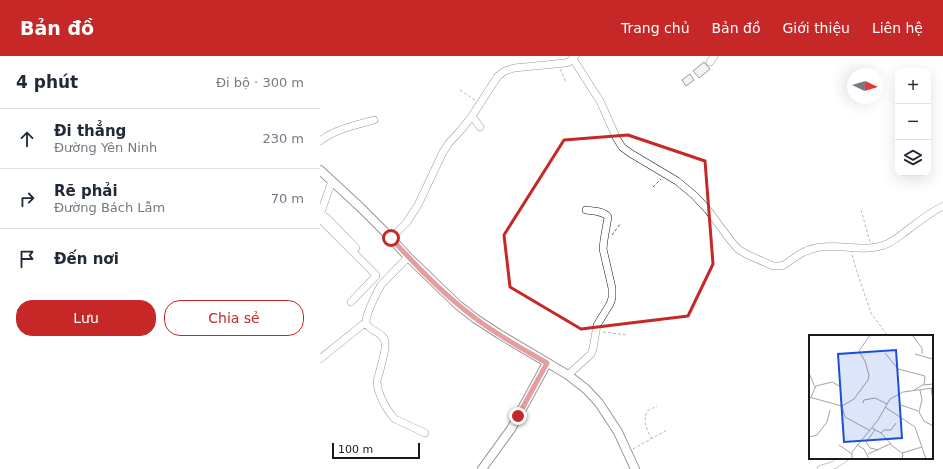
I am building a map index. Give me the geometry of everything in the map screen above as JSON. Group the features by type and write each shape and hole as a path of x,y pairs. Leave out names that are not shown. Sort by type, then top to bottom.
{"main road":[{"path":"320,170 458,305 476,319 568,376 586,390 599,403 618,432 635,469"},
{"path":"482,469 511,429 547,363"}],"street":[{"path":"391,238 407,222 418,205 443,152 472,116 496,79 505,71 514,68 557,64 567,62 574,58 600,101 619,143 638,162 665,174 688,189 701,202 738,248 746,254 773,266 784,265 804,252 817,248 880,247 890,242 943,206"},
{"path":"600,101 608,97"},
{"path":"472,116 480,127"},
{"path":"320,141 328,135 374,120"},
{"path":"320,216 332,181"},
{"path":"568,376 591,354 599,321 610,304 612,294 603,249 608,217 603,213 586,210"},
{"path":"320,216 327,218 387,280"},
{"path":"320,216 376,275 351,302"},
{"path":"320,359 366,322 376,294 381,285 408,257"},
{"path":"366,322 382,336 386,343 377,381 377,387 391,415 395,419 425,433"},
{"path":"821,469 834,465 843,459"}],"path":[{"path":"557,64 566,82"},
{"path":"460,90 480,103"},
{"path":"654,187 665,174"},
{"path":"862,210 871,248"},
{"path":"851,248 854,262 871,313 887,335"},
{"path":"596,331 627,335"},
{"path":"652,439 644,422 649,409 657,406"},
{"path":"627,452 667,430"}],"highlighted area":[{"path":"628,135 705,161 713,264 688,316 581,329 510,287 504,235 564,140"}],"building":[{"path":"704,62 710,69 699,78 693,71"},
{"path":"690,74 694,80 686,86 682,80"}],"route":[{"path":"391,238 408,257 458,305 476,319 547,363 518,416"}]}
